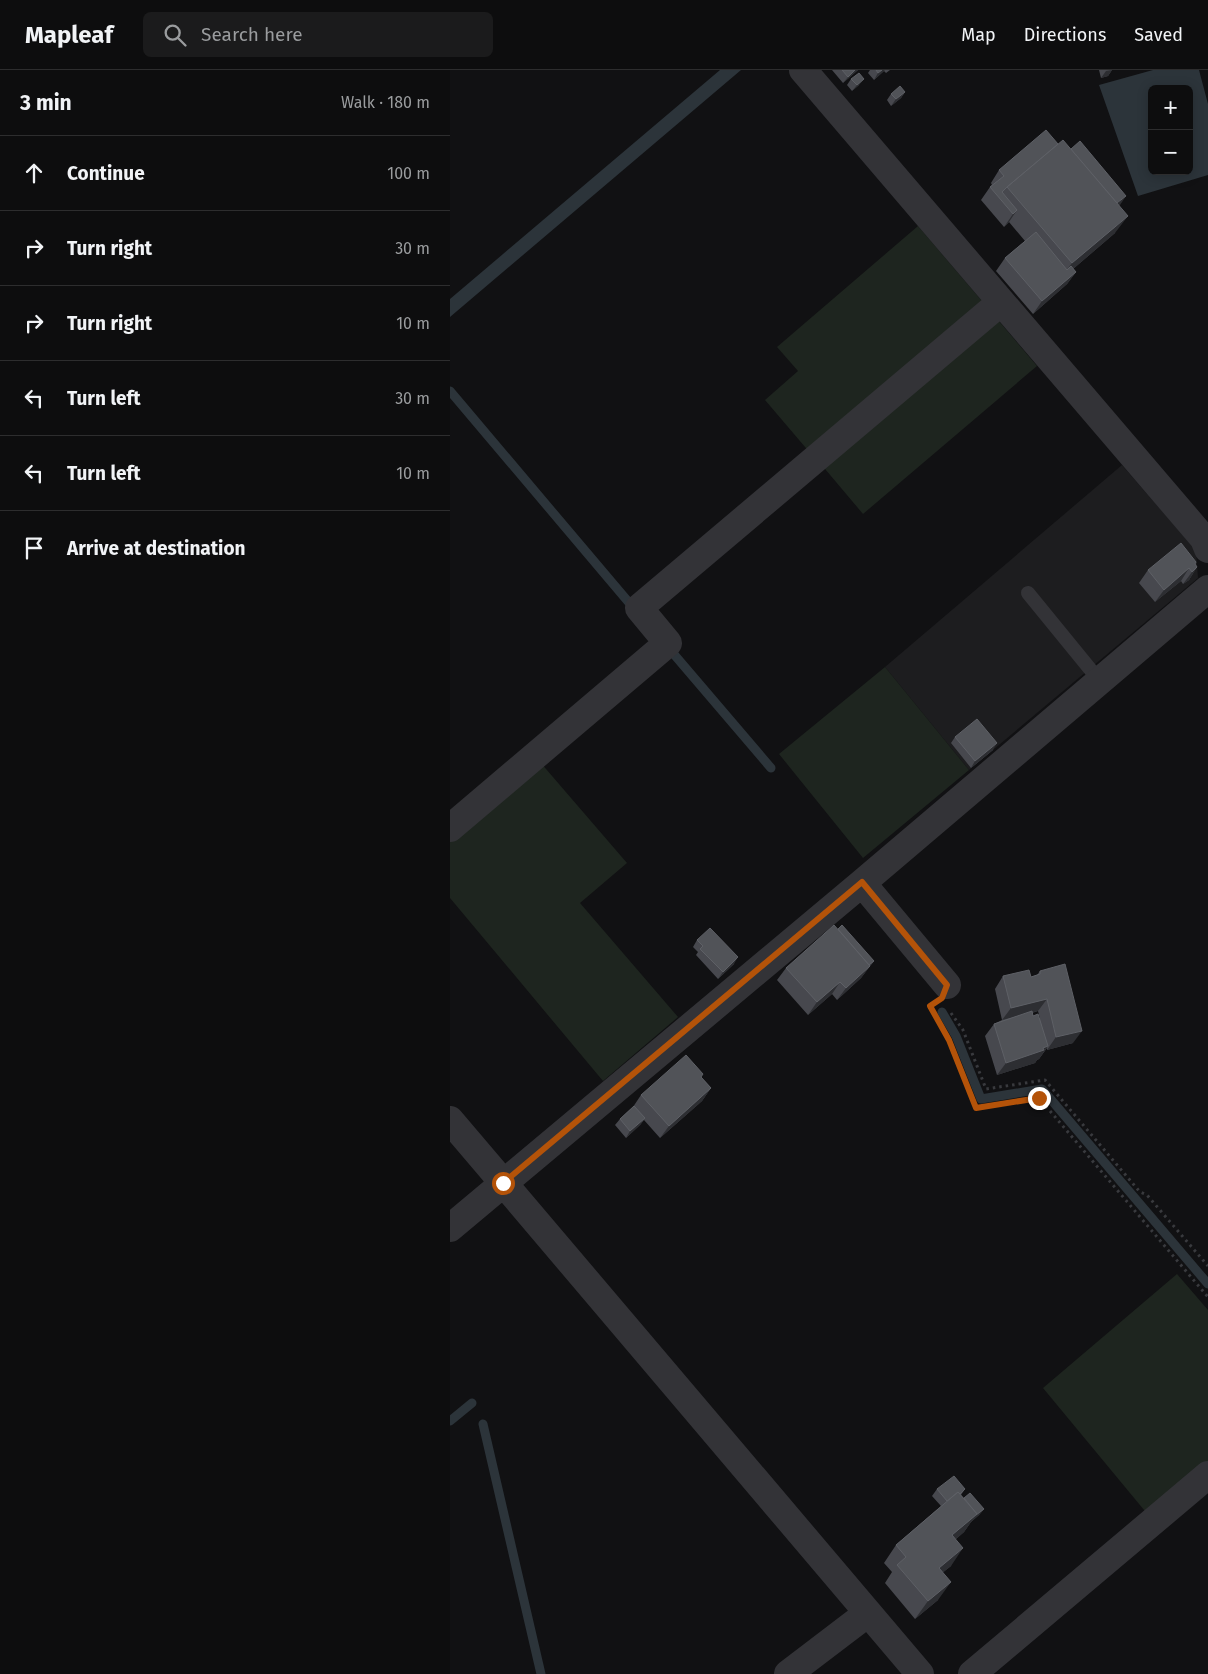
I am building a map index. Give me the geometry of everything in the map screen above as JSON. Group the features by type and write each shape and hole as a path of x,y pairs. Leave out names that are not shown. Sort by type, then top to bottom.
{"street":[{"path":"802,70 1204,540 1208,550"},
{"path":"450,828 668,643 639,608 1001,302"},
{"path":"450,1228 1208,588"},
{"path":"862,882 944,991"},
{"path":"450,1120 920,1674"},
{"path":"972,1674 1208,1474"},
{"path":"788,1674 868,1613"}],"lane":[{"path":"1028,593 1099,680"}],"path":[{"path":"1208,1266 1147,1195 1140,1192 1045,1080 986,1089 963,1030 944,991 930,1006 949,1040 976,1108 1039,1098 1208,1297"}],"shaded area":[{"path":"720,70 741,70 450,317 450,299"},
{"path":"1153,70 1199,70 1208,104 1208,175 1138,196 1099,85"},
{"path":"918,226 982,301 811,454 765,400 798,371 777,347"},
{"path":"998,320 1037,366 863,514 820,463"},
{"path":"1122,465 1196,550 1198,578 969,770 885,667"},
{"path":"885,667 969,770 863,858 779,754"},
{"path":"540,762 627,863 580,903 678,1017 603,1081 450,898 450,838"},
{"path":"1177,1274 1208,1310 1208,1467 1149,1516 1043,1388"}],"building":[{"path":"842,70 855,70 848,77"},
{"path":"859,73 864,79 857,85 851,79"},
{"path":"900,86 905,92 896,99 891,94"},
{"path":"1046,130 1058,144 1002,192 1017,210 1013,214 990,187 1004,176 999,170"},
{"path":"1063,140 1128,216 1072,263 1007,187"},
{"path":"1080,141 1126,196 1117,203 1071,149"},
{"path":"1036,232 1067,270 1071,266 1076,272 1042,301 1005,258"},
{"path":"1181,543 1196,562 1197,567 1192,572 1189,568 1164,590 1148,570"},
{"path":"977,719 997,743 975,761 955,737"},
{"path":"834,925 870,966 846,988 840,982 817,1002 786,968"},
{"path":"842,925 874,961 869,965 838,929"},
{"path":"710,928 738,957 723,972 700,949 703,946 697,940"},
{"path":"1065,964 1082,1031 1056,1037 1047,999 1011,1008 1003,976 1029,970 1031,977 1040,974 1040,971"},
{"path":"1032,1011 1033,1016 1038,1014 1048,1046 1043,1048 1044,1050 1006,1063 994,1024"},
{"path":"686,1055 703,1074 701,1077 711,1088 669,1126 641,1095"},
{"path":"634,1106 645,1118 630,1131 620,1119"},
{"path":"954,1476 965,1489 947,1501 937,1489"},
{"path":"958,1492 977,1514 952,1535 963,1548 939,1568 951,1582 928,1601 897,1565 906,1557 896,1545"},
{"path":"970,1493 984,1509 976,1515 964,1498"}],"waterway":[{"path":"450,391 631,605"},
{"path":"672,652 771,768"},
{"path":"942,1012 956,1036 981,1099 1042,1089 1208,1284"},
{"path":"450,1421 472,1403"},
{"path":"483,1424 541,1674"}],"route":[{"path":"503,1183 862,882 947,985 942,998 930,1006 949,1040 976,1108 1039,1098"}]}
